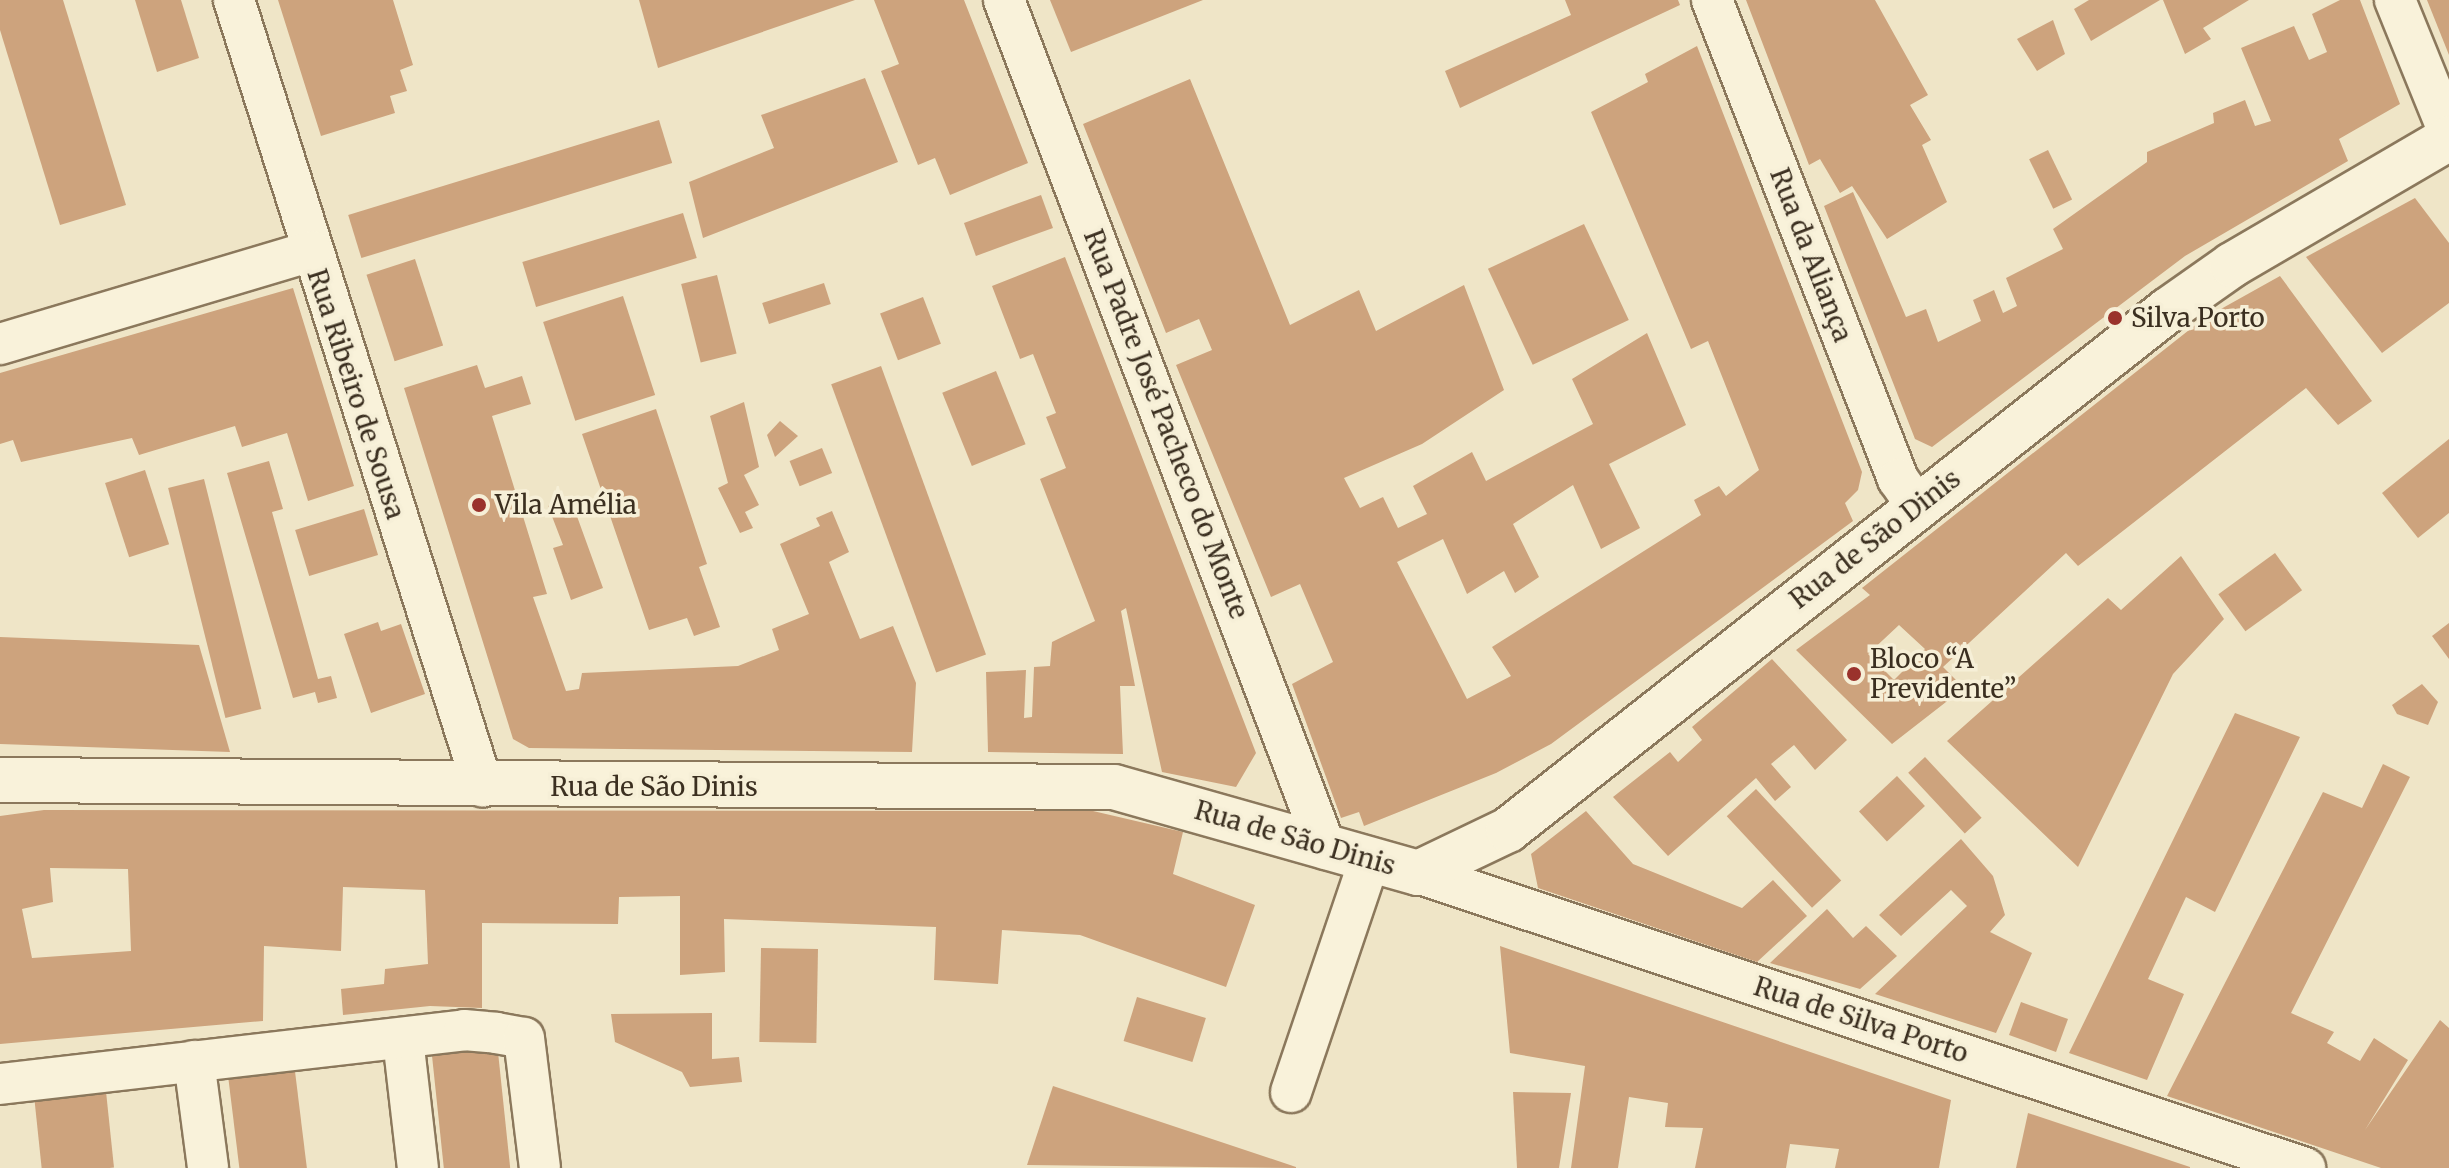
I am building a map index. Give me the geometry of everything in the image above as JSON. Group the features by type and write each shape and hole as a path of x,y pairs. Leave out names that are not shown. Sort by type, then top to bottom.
{"street":[{"name":"Rua Ribeiro de Sousa","path":"234,0 483,787"},
{"name":"Rua Padre José Pacheco do Monte","path":"1004,0 1326,849"},
{"name":"Rua da Aliança","path":"1712,0 1898,479 1917,506"},
{"path":"2395,0 2449,135"},
{"name":"Rua de São Dinis","path":"0,780 483,787 1114,787 1369,862 1418,873 1508,830 1917,506 2232,265 2449,135"},
{"path":"0,344 311,251"},
{"path":"1291,1092 1369,862"},
{"name":"Rua de Silva Porto","path":"1418,873 2305,1168"},
{"path":"0,1084 464,1030 524,1038 540,1168"},
{"path":"403,1039 418,1168"},
{"path":"194,1061 208,1168"}],"building":[{"path":"0,0 63,0 126,205 60,225 0,30"},
{"path":"135,0 181,0 199,58 157,72"},
{"path":"278,0 393,0 413,65 400,70 407,91 390,96 395,113 321,136"},
{"path":"639,0 855,0 658,68"},
{"path":"874,0 964,0 1028,163 950,195 935,158 918,165 881,71 899,64"},
{"path":"1050,0 1203,0 1071,52"},
{"path":"1565,0 1678,0 1680,5 1460,108 1445,71 1571,15"},
{"path":"1746,0 1875,0 1928,95 1910,105 1931,140 1922,145 1947,202 1887,239 1852,186 1840,193 1820,159 1809,165"},
{"path":"2089,0 2160,0 2091,41 2074,9"},
{"path":"2163,0 2249,0 2203,28 2211,39 2185,54"},
{"path":"2340,0 2360,0 2400,104 2339,139 2348,161 2185,256 1932,447 1915,439 1824,206 1853,192 1906,317 1926,309 1938,342 1981,321 1973,300 1994,290 2003,313 2017,306 2006,278 2063,249 2053,229 2147,162 2147,152 2214,123 2213,113 2245,100 2255,126 2271,121 2241,48 2294,26 2309,60 2327,52 2312,14"},
{"path":"2427,0 2449,0 2449,55"},
{"path":"2053,20 2065,54 2037,71 2017,39"},
{"path":"1697,46 1862,472 1858,490 1845,503 1853,521 1551,744 1496,773 1364,826 1359,812 1341,818 1292,684 1333,662 1300,584 1271,597 1176,365 1212,350 1199,319 1166,333 1083,124 1190,79 1290,325 1359,290 1376,331 1464,285 1504,390 1422,444 1344,478 1360,508 1383,497 1398,528 1427,514 1413,486 1472,452 1486,481 1593,424 1572,379 1647,333 1686,425 1609,464 1640,528 1601,549 1573,485 1513,524 1539,577 1515,593 1504,571 1467,594 1443,539 1397,562 1467,699 1511,676 1492,647 1701,515 1694,500 1719,486 1726,496 1759,470 1708,341 1691,349 1591,112 1648,82 1645,74"},
{"path":"865,78 898,162 703,238 689,182 774,148 761,115"},
{"path":"659,120 672,163 361,258 348,215"},
{"path":"2048,150 2072,199 2053,209 2029,159"},
{"path":"1041,195 1053,228 976,256 964,223"},
{"path":"2415,198 2449,243 2449,303 2382,353 2306,257"},
{"path":"683,213 697,258 536,307 522,262"},
{"path":"1584,224 1629,320 1533,365 1488,269"},
{"path":"1065,257 1256,753 1236,787 1162,772 1126,608 1121,611 1135,686 1120,686 1123,754 988,752 986,672 1026,670 1024,718 1032,717 1034,667 1050,666 1052,642 1095,621 1040,479 1066,468 1046,417 1056,413 1033,354 1020,359 992,286"},
{"path":"415,259 443,346 395,361 366,275"},
{"path":"717,275 737,354 701,363 681,284"},
{"path":"2280,276 2372,401 2338,425 2306,388 2078,566 2066,553 1943,667 1964,688 1892,744 1796,650 1870,595 1862,588 2203,319","holes":["1899,625 1925,649 1894,680 1868,654"]},
{"path":"824,283 831,304 769,324 762,303"},
{"path":"293,288 354,486 308,501 287,433 242,447 235,426 139,455 132,438 21,462 13,440 0,444 0,373"},
{"path":"623,296 655,395 575,421 543,322"},
{"path":"923,297 941,344 898,360 880,313"},
{"path":"477,365 485,388 522,376 531,404 492,416 547,594 533,597 566,691 579,689 582,673 738,666 779,650 772,629 809,614 780,544 820,526 816,518 832,511 849,552 829,562 860,639 893,626 916,683 912,752 529,748 513,739 404,388"},
{"path":"881,366 986,654 936,673 831,384"},
{"path":"996,371 1026,444 972,466 942,393"},
{"path":"744,402 759,467 744,475 759,505 745,512 753,528 740,533 718,488 728,483 710,416"},
{"path":"656,409 707,564 699,567 720,627 694,636 687,618 649,630 582,434"},
{"path":"780,421 798,436 775,457 767,435"},
{"path":"2449,439 2449,513 2418,538 2382,493"},
{"path":"822,448 832,473 800,486 790,461"},
{"path":"269,461 283,509 272,512 318,679 331,676 337,698 318,703 315,692 293,698 227,473"},
{"path":"145,470 169,544 129,557 105,483"},
{"path":"204,479 261,709 225,718 168,488"},
{"path":"570,497 603,588 571,600 553,548 563,545 548,506"},
{"path":"364,509 378,555 309,576 295,530"},
{"path":"2275,553 2302,590 2245,631 2218,594"},
{"path":"2181,556 2224,619 2173,674 2078,867 1947,741 2108,598 2121,610"},
{"path":"378,622 381,631 401,624 425,694 371,713 344,634"},
{"path":"2449,623 2449,659 2432,636"},
{"path":"0,637 199,645 230,752 0,744"},
{"path":"1772,659 1847,740 1815,770 1794,745 1771,764 1791,787 1775,801 1756,778 1668,856 1613,797 1670,752 1678,762 1702,740 1692,727"},
{"path":"2422,684 2438,702 2428,725 2397,714 2392,705"},
{"path":"2235,713 2300,737 2215,912 2186,897 2148,979 2184,994 2147,1080 2069,1053"},
{"path":"1925,757 1982,818 1965,833 1908,773"},
{"path":"2383,764 2410,777 2291,1013 2334,1032 2327,1043 2360,1061 2374,1038 2408,1060 2365,1130 2440,1020 2449,1028 2449,1168 2381,1168 2167,1096 2323,792 2362,808"},
{"path":"1897,776 1925,806 1887,841 1859,811"},
{"path":"1756,789 1841,880 1812,908 1727,816"},
{"path":"44,810 1093,811 1183,832 1173,874 1255,905 1226,987 1080,935 1002,930 998,984 934,980 936,927 724,919 725,972 680,975 680,896 619,897 618,924 482,923 482,1008 430,1006 343,1015 341,989 384,984 385,969 428,964 425,890 343,887 341,951 264,946 263,1021 0,1044 0,816","holes":["50,868 128,869 131,951 32,958 22,909 53,902"]},
{"path":"1586,811 1633,864 1742,908 1773,880 1807,916 1757,962 1538,888 1531,854"},
{"path":"1961,839 1993,876 2005,915 1990,932 2032,953 1996,1033 1875,994 1967,906 1951,890 1901,936 1879,915"},
{"path":"1827,909 1853,938 1866,926 1897,956 1860,989 1770,963"},
{"path":"1500,946 1951,1100 1939,1168 1835,1168 1839,1149 1790,1144 1786,1168 1695,1168 1703,1128 1665,1127 1668,1103 1629,1097 1618,1168 1571,1168 1585,1066 1510,1053"},
{"path":"761,948 818,949 816,1043 759,1042"},
{"path":"1137,997 1206,1018 1192,1062 1124,1041"},
{"path":"2021,1002 2068,1019 2056,1052 2009,1035"},
{"path":"712,1013 712,1059 739,1057 742,1082 690,1087 682,1072 615,1042 611,1014"},
{"path":"496,1033 510,1168 444,1168 430,1040"},
{"path":"293,1055 307,1168 239,1168 226,1063"},
{"path":"105,1082 114,1168 42,1168 33,1090"},
{"path":"1053,1086 1296,1167 1296,1168 1027,1165"},
{"path":"1513,1092 1571,1093 1559,1168 1517,1168"},
{"path":"2028,1113 2190,1167 2190,1168 2016,1168"}],"place":[{"name":"Silva Porto","path":"2115,318"},
{"name":"Vila Amélia","path":"479,505"},
{"name":"Bloco “A Previdente”","path":"1854,674"}]}
